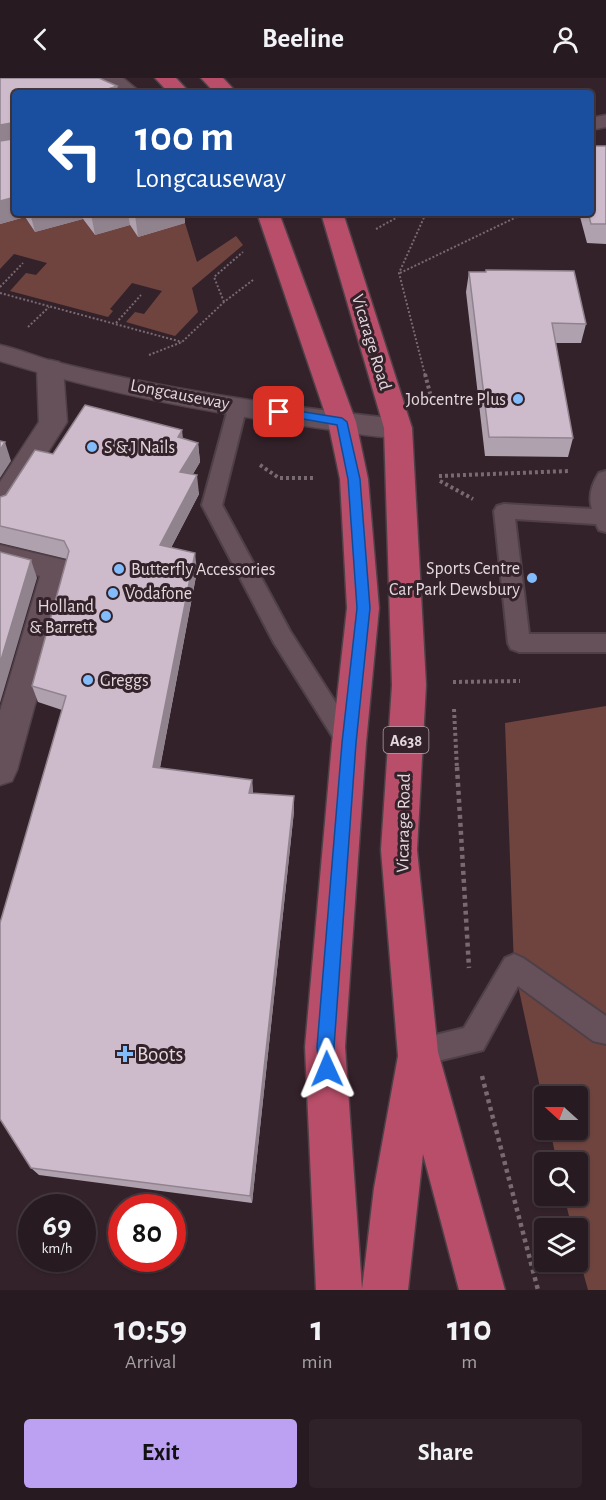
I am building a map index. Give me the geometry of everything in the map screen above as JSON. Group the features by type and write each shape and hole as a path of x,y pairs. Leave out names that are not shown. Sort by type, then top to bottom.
{"highway":[{"path":"165,78 177,90"},
{"path":"211,78 224,90"},
{"name":"Vicarage Road","path":"333,216 398,428 409,685 399,850 417,1052 482,1290"},
{"path":"270,220 342,422 354,479 363,608 349,743 325,1047 339,1290"},
{"path":"385,1290 396,1188 417,1052"}],"street":[{"path":"106,78 122,85 127,90"},
{"name":"Longcauseway","path":"0,352 50,368 238,405 342,422 398,428"},
{"path":"0,505 53,422 50,368"},
{"path":"0,556 57,569 0,770"}],"lane":[{"path":"238,405 212,505 282,637 349,743"},
{"path":"606,478 599,499 605,521 504,511 519,644 606,643"},
{"path":"417,1052 473,1040 514,967 603,1031"}],"path":[{"path":"372,231 400,216"},
{"path":"425,216 399,273 431,388 431,399"},
{"path":"399,273 519,216"},
{"path":"224,302 214,276 270,220"},
{"path":"0,287 23,263"},
{"path":"145,357 182,342 224,302 256,278"},
{"path":"0,293 182,342"},
{"path":"116,323 141,295"},
{"path":"32,322 49,306"},
{"path":"504,511 485,505 432,476 571,471"}],"shaded area":[{"path":"25,217 35,232 83,219 95,235 130,225 138,236 185,223 197,262 236,236 243,245 192,288 198,312 175,336 126,322 135,312 144,314 162,291 132,283 110,309 113,311 108,317 10,291 26,273 36,275 47,263 14,254 0,269 0,223"},
{"path":"606,706 606,1290 588,1290 583,1272 588,1272 588,1218 570,1218 566,1206 588,1206 588,1152 555,1152 552,1140 588,1140 588,1086 540,1086 514,967 505,723"}],"building":[{"path":"0,78 99,78 117,86 105,90 12,90 12,123 0,125"},
{"path":"12,139 12,198 0,201 0,141"},
{"path":"594,146 606,146 606,224 591,224 589,216 594,216"},
{"name":"Jobcentre Plus","path":"486,270 574,271 586,324 552,323 573,438 489,437 469,272 486,272"},
{"path":"85,405 182,430 178,437 198,443 180,472 197,475 160,545 195,553 153,767 252,780 249,793 294,796 250,1196 31,1168 0,1119 0,923 66,696 32,686 69,551 64,541 0,526 0,497 6,495 35,450 53,454"},
{"path":"0,552 31,560 0,663"}],"place":[{"name":"Jobcentre Plus","path":"518,399"},
{"name":"S & J Nails","path":"92,447"},
{"name":"Butterfly Accessories","path":"119,569"},
{"name":"Sports Centre Car Park Dewsbury","path":"532,578"},
{"name":"Vodafone","path":"113,593"},
{"name":"Holland & Barrett","path":"106,616"},
{"name":"Greggs","path":"88,680"},
{"name":"Boots","path":"125,1054"}],"route":[{"path":"279,412 342,422 354,479 363,608 349,743 325,1047 327,1069"}]}
